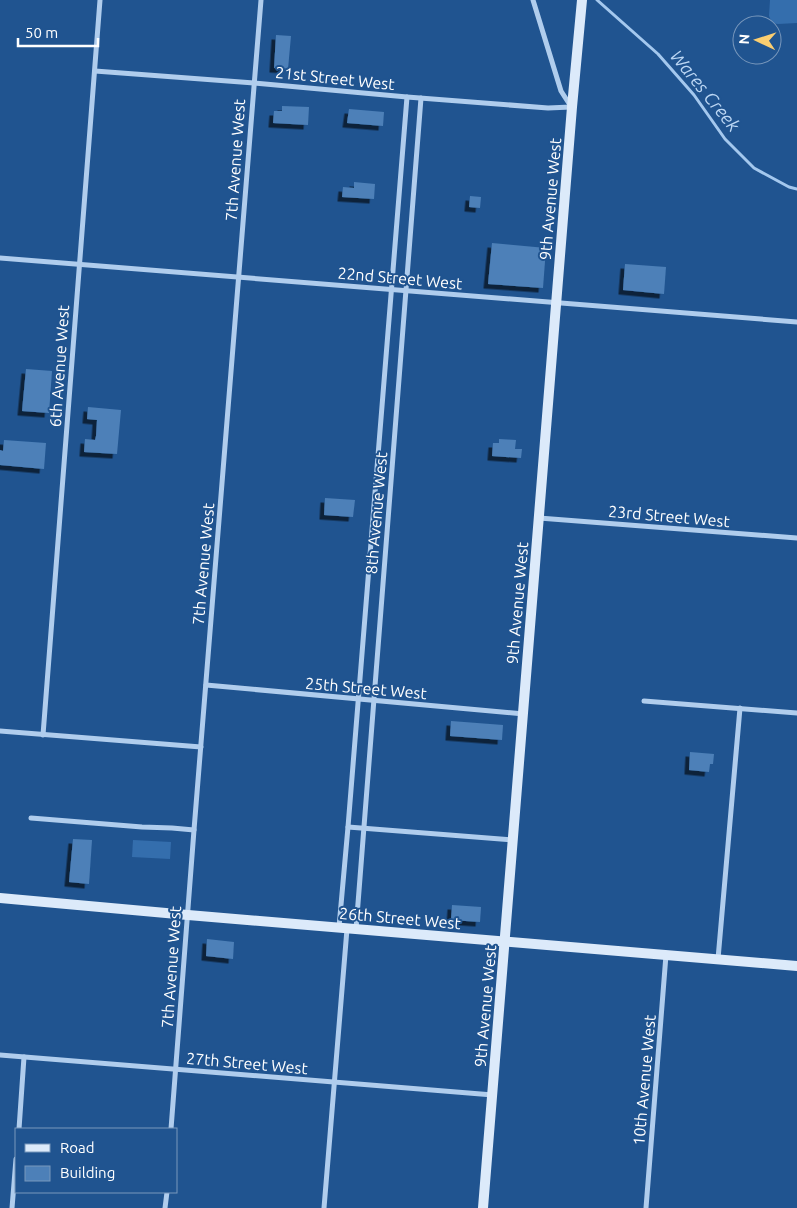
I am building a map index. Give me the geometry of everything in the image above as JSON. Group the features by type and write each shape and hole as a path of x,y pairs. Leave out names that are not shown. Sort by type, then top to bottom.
{"street":[{"name":"6th Avenue West","path":"42,735 100,0"},
{"name":"7th Avenue West","path":"172,1128 194,830 261,0"},
{"path":"534,0 561,91 572,108"},
{"name":"9th Avenue West","path":"483,1208 582,0"},
{"name":"21st Street West","path":"95,71 254,82 548,108 572,108"},
{"name":"8th Avenue West","path":"324,1208 347,928 348,827 407,97"},
{"name":"8th Avenue West","path":"347,928 363,828 421,98"},
{"name":"22nd Street West","path":"0,258 797,322"},
{"name":"23rd Street West","path":"539,518 797,538"},
{"name":"25th Street West","path":"206,686 524,714"},
{"path":"644,701 797,713"},
{"path":"718,959 740,708"},
{"path":"0,731 201,747"},
{"path":"31,818 194,830"},
{"path":"348,827 513,840"},
{"name":"26th Street West","path":"0,898 797,966"},
{"name":"10th Avenue West","path":"646,1208 666,955"},
{"name":"27th Street West","path":"0,1056 492,1095"},
{"path":"19,1128 24,1058"},
{"path":"12,1208 15,1171"},
{"path":"165,1208 167,1193"}],"shaded area":[{"path":"770,0 797,0 797,23 782,24 782,15 769,15"},
{"path":"133,840 171,842 170,859 132,857"}],"building":[{"path":"276,35 291,36 288,69 274,68"},
{"path":"282,106 309,107 308,125 273,123 274,111 282,111"},
{"path":"349,109 384,112 383,126 347,123"},
{"path":"354,182 375,184 374,199 342,197 343,187 354,188"},
{"path":"470,196 481,197 480,208 469,207"},
{"path":"492,243 546,248 543,288 488,284"},
{"path":"625,264 666,267 664,294 623,290"},
{"path":"26,369 52,371 49,413 22,411"},
{"path":"88,407 121,410 117,454 84,452 85,439 95,440 96,436 97,420 87,419"},
{"path":"499,439 516,440 515,449 522,449 521,458 492,456 493,443 499,443"},
{"path":"4,440 46,443 44,469 0,465 0,450 3,451"},
{"path":"325,498 355,500 353,517 324,515"},
{"path":"451,721 503,725 502,740 450,736"},
{"path":"690,752 714,754 713,764 710,764 709,772 689,770"},
{"path":"73,839 92,840 89,884 69,882"},
{"path":"452,905 481,907 480,922 451,920"},
{"path":"207,939 234,942 233,959 206,956"}],"waterway":[{"name":"Wares Creek","path":"597,0 658,54 694,95 725,139 754,168 789,187 797,189"}]}
